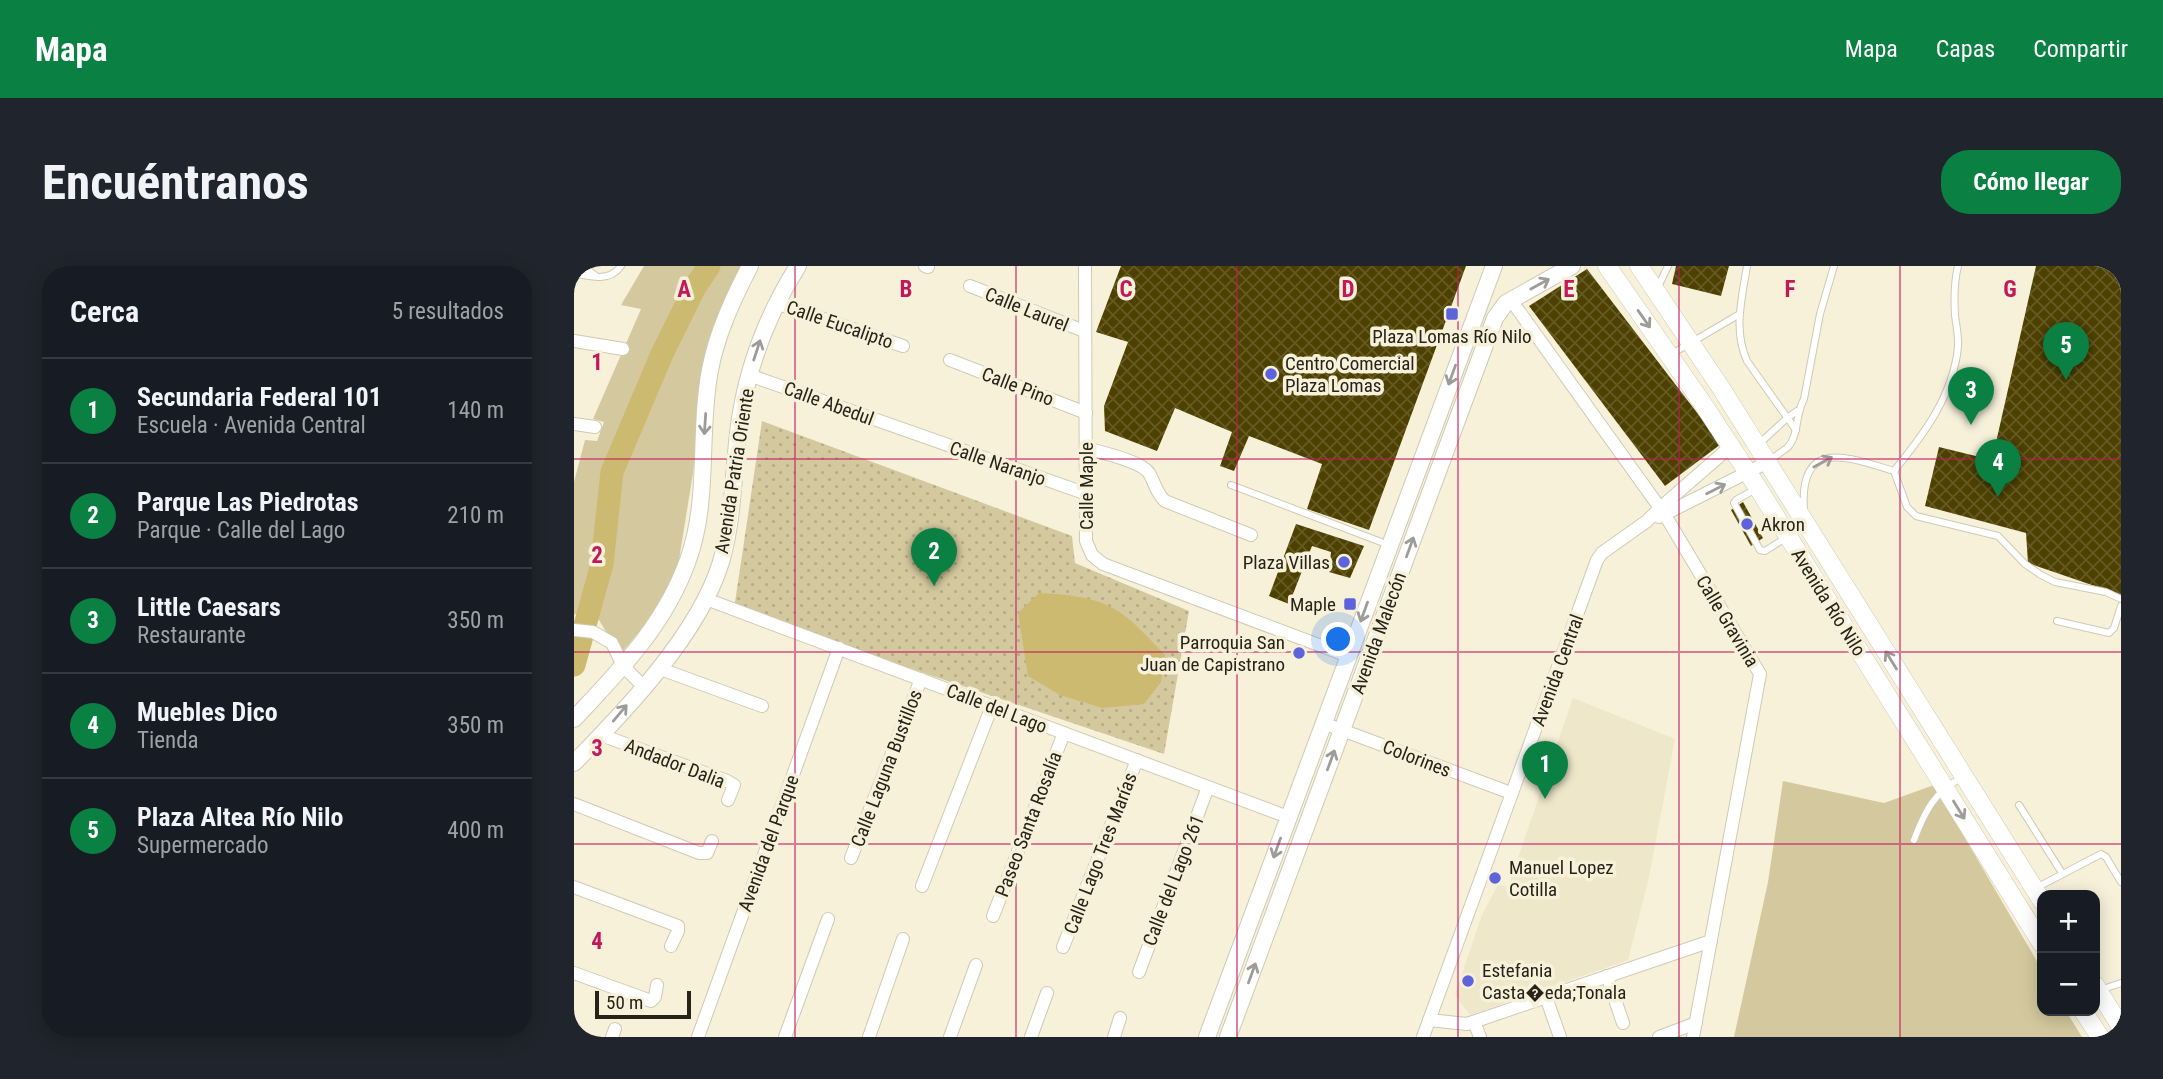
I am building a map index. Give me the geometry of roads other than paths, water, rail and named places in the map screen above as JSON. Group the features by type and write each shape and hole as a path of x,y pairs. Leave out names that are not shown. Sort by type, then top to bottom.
{"main road":[{"name":"Avenida Río Nilo","path":"1607,266 1758,488 2037,936"},
{"name":"Avenida Río Nilo","path":"1640,266 1768,462 2037,893"},
{"path":"1701,401 1721,388"},
{"path":"1792,543 1803,554 1811,553 1817,541"},
{"path":"2100,992 2114,1008 2121,1027"},
{"path":"2086,1016 2100,1037"}],"street":[{"name":"Avenida Patria Oriente","path":"574,719 623,666 662,617 689,557 699,510 709,372 725,320 750,266"},
{"name":"Avenida Patria Oriente","path":"574,764 658,668 706,599 721,561 726,538 741,415 749,375 767,322 798,266"},
{"name":"Calle Maple","path":"1085,266 1086,541 1092,555 1103,564 1348,656"},
{"name":"Avenida Malecón","path":"1206,1037 1493,266"},
{"name":"Avenida Malecón","path":"1228,1037 1495,318 1506,303 1572,266"},
{"name":"Calle Laurel","path":"970,286 1084,331"},
{"name":"Calle Gravinia","path":"1511,300 1662,512 1760,674 1693,1037"},
{"name":"Calle Eucalipto","path":"776,303 903,346"},
{"path":"574,341 623,349"},
{"name":"Calle Pino","path":"950,360 1086,413"},
{"name":"Calle Abedul","path":"749,375 909,432"},
{"path":"574,424 595,427"},
{"name":"Calle Naranjo","path":"909,432 1087,494"},
{"name":"Avenida Central","path":"1662,512 1730,447"},
{"path":"1086,448 1143,467 1150,475 1157,493 1166,501 1251,535"},
{"name":"Avenida Central","path":"1423,1037 1597,560 1602,553 1662,512 1768,462"},
{"name":"Calle del Lago","path":"706,599 1288,817"},
{"path":"574,630 593,632 612,643 623,666 643,686"},
{"name":"Avenida del Parque","path":"698,1037 839,648"},
{"path":"658,668 762,706"},
{"name":"Calle Laguna Bustillos","path":"851,858 921,679"},
{"path":"922,887 992,706"},
{"name":"Colorines","path":"1323,723 1511,793"},
{"name":"Paseo Santa Rosalía","path":"993,916 1064,733"},
{"name":"Andador Dalia","path":"601,735 727,781 734,785 728,800"},
{"name":"Calle Lago Tres Marías","path":"1063,947 1136,760"},
{"name":"Calle del Lago 261","path":"1139,972 1208,787"},
{"path":"574,804 699,853 707,853 712,841"},
{"path":"574,887 678,926 671,946"},
{"path":"785,1037 828,919"},
{"path":"869,1037 903,939"},
{"path":"1429,1020 1456,1024 1474,1022 1711,941"},
{"path":"950,1037 976,965"},
{"path":"574,973 651,1001 655,997 657,985"},
{"path":"1607,976 1623,1023"},
{"path":"1031,1037 1047,993"},
{"path":"1546,997 1560,1037"},
{"path":"1114,1037 1121,1018"},
{"path":"1474,1022 1480,1037"},
{"path":"1659,1037 1696,1023"}],"lane":[{"path":"582,266 598,277"},
{"path":"574,273 608,277 616,273 621,266"},
{"path":"1656,290 1668,266"},
{"path":"1747,266 1738,315 1742,352 1796,430"},
{"path":"1757,446 1797,411 1804,399 1820,314 1834,266"},
{"path":"1894,471 1922,437 1941,405 1951,377 1958,346 1955,282 1958,266"},
{"path":"1670,355 1738,315"},
{"path":"1768,462 1788,446 1796,430 1797,411"},
{"path":"1805,521 1805,482 1810,471 1822,459 1844,456 1894,471"},
{"path":"1894,471 1907,507 1916,516 1998,536 2025,564 2040,575 2055,582 2106,592 2121,599"},
{"path":"1231,485 1389,545"},
{"path":"1758,488 1734,503 1760,550 1792,543"},
{"path":"2057,621 2111,632 2121,606"},
{"path":"1914,840 1922,818 1945,786 1964,776"},
{"path":"2020,805 2062,873"},
{"path":"2043,890 2062,873 2101,854 2106,857 2121,882"},
{"path":"2100,986 2121,983"}],"waterway":[{"path":"574,665 602,564 612,472 662,354 695,287 709,266"}],"place":[{"name":"Plaza Lomas Río Nilo","path":"1452,314"},
{"name":"Centro Comercial Plaza Lomas","path":"1271,374"},
{"name":"Plaza Altea Río Nilo","path":"2066,380"},
{"name":"Little Caesars","path":"1971,425"},
{"name":"Muebles Dico","path":"1998,497"},
{"name":"Akron","path":"1747,524"},
{"name":"Plaza Villas","path":"1344,562"},
{"name":"Parque Las Piedrotas","path":"934,586"},
{"name":"Maple","path":"1350,604"},
{"name":"Parroquia San Juan de Capistrano","path":"1299,653"},
{"name":"Secundaria Federal 101","path":"1545,799"},
{"name":"Manuel Lopez Cotilla","path":"1495,878"},
{"name":"Estefania Casta�eda;Tonala","path":"1468,981"}]}
